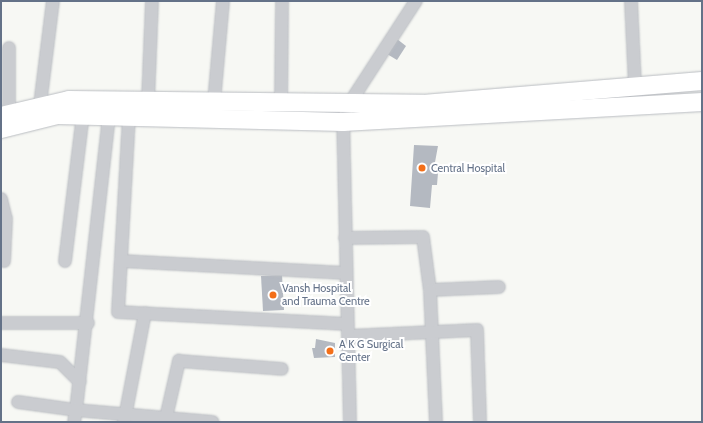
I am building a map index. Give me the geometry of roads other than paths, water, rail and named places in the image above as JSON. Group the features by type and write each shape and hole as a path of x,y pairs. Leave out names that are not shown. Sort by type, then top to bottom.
{"main road":[{"path":"4,120 40,105 69,100 423,104 702,81"},
{"path":"4,120 83,116 129,116 342,122 702,102"}],"street":[{"path":"40,105 53,1"},
{"path":"214,102 223,1"},
{"path":"281,103 282,1"},
{"path":"350,422 342,122 349,104 416,1"},
{"path":"631,1 635,86"},
{"path":"148,101 152,2"},
{"path":"4,120 9,48"},
{"path":"65,261 83,116"},
{"path":"75,416 88,323 109,116"},
{"path":"129,116 118,312 348,330 430,333 477,330 480,422"},
{"path":"1,199 6,219 4,261"},
{"path":"346,238 423,237 430,290 430,333 436,422"},
{"path":"122,261 346,273"},
{"path":"430,290 499,288"},
{"path":"124,418 145,314"},
{"path":"1,323 88,323"},
{"path":"1,355 60,362 80,382"},
{"path":"166,421 179,361 282,369"},
{"path":"18,402 75,416 212,422"}],"place":[{"name":"Central Hospital","path":"422,168"},
{"name":"Vansh Hospital and Trauma Centre","path":"273,295"},
{"name":"A K G Surgical Center","path":"330,351"}]}
